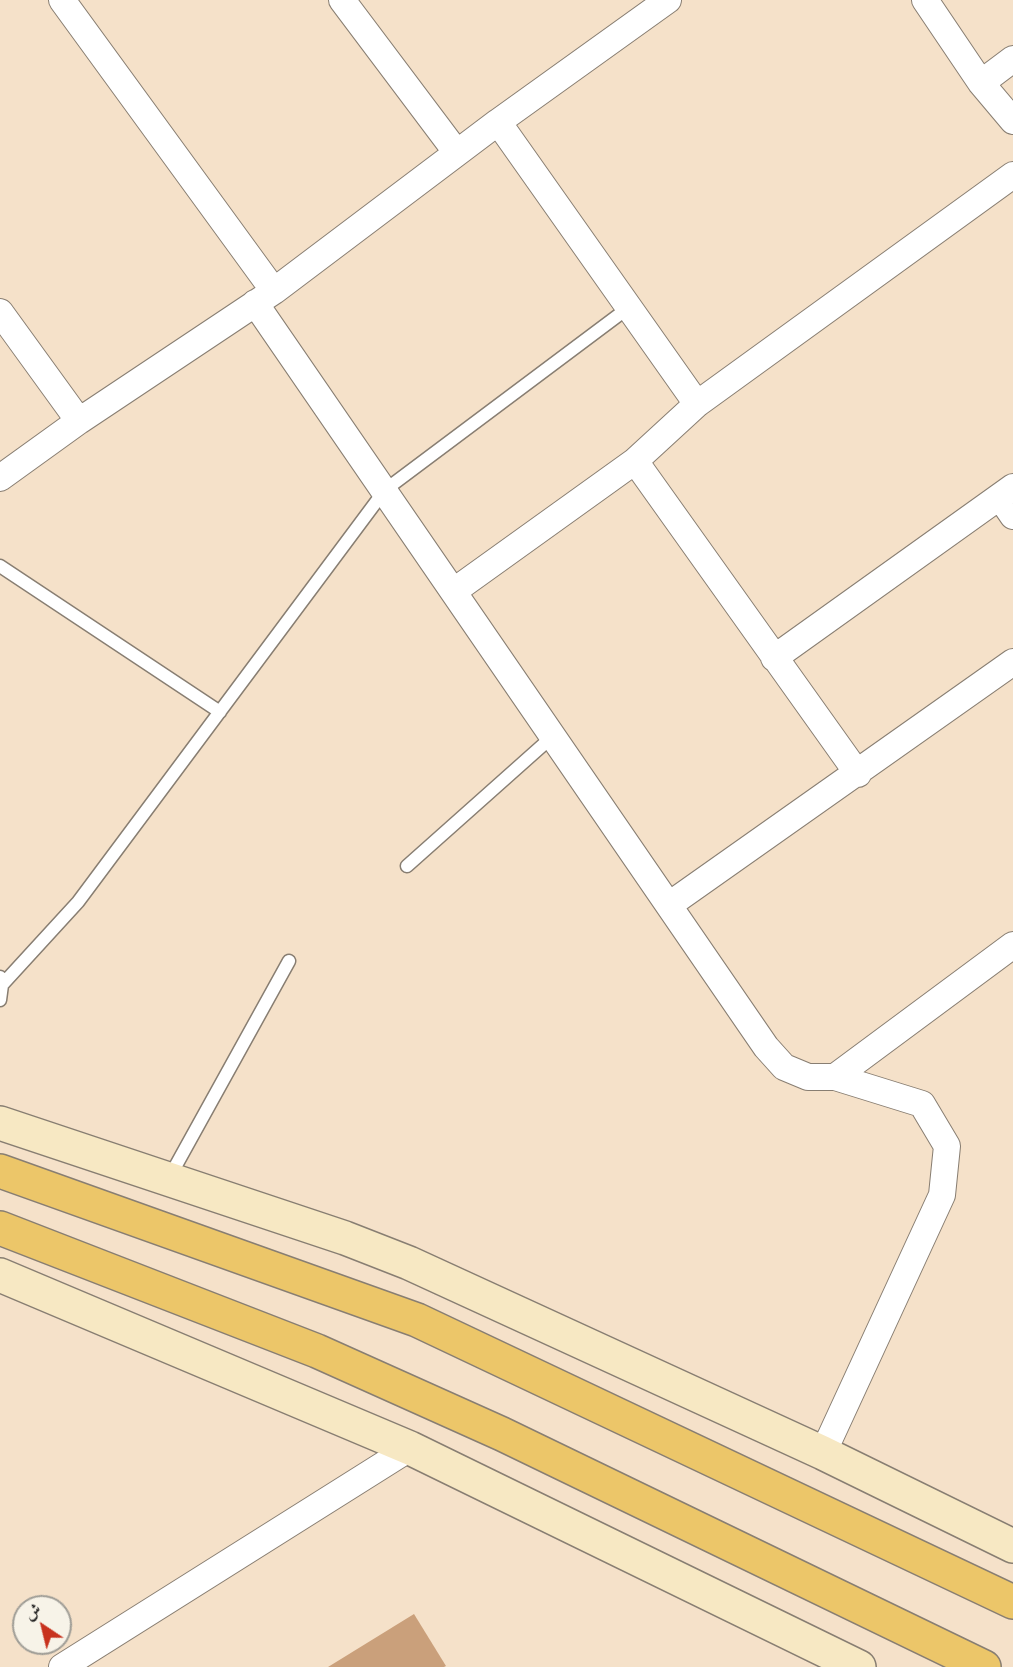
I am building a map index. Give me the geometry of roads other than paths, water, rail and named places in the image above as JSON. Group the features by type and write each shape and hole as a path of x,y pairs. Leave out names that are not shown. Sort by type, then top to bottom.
{"main road":[{"path":"0,1171 356,1296 417,1320 1013,1602"},
{"path":"0,1228 327,1355 502,1434 984,1667"}],"street":[{"path":"62,0 264,297 385,490 766,1047 784,1067 808,1077 836,1077 922,1104 947,1146 942,1195 823,1453"},
{"path":"342,0 458,153"},
{"path":"0,478 79,421 264,297 498,122 668,0"},
{"path":"925,0 981,83 1013,121"},
{"path":"981,83 1013,59"},
{"path":"498,122 697,404"},
{"path":"454,591 635,461 697,404 1013,175"},
{"path":"0,312 79,421"},
{"path":"635,461 858,774"},
{"path":"774,658 1008,500"},
{"path":"669,905 858,774 1013,662"},
{"path":"836,1077 1013,945"},
{"path":"0,1123 345,1238 409,1263 823,1453 1013,1546"},
{"path":"0,1275 410,1448 859,1667"},
{"path":"62,1667 410,1448"}],"lane":[{"path":"0,1000 1,981 78,902 385,490 628,308"},
{"path":"0,566 220,712"},
{"path":"407,866 554,736"},
{"path":"169,1179 289,961"}]}
